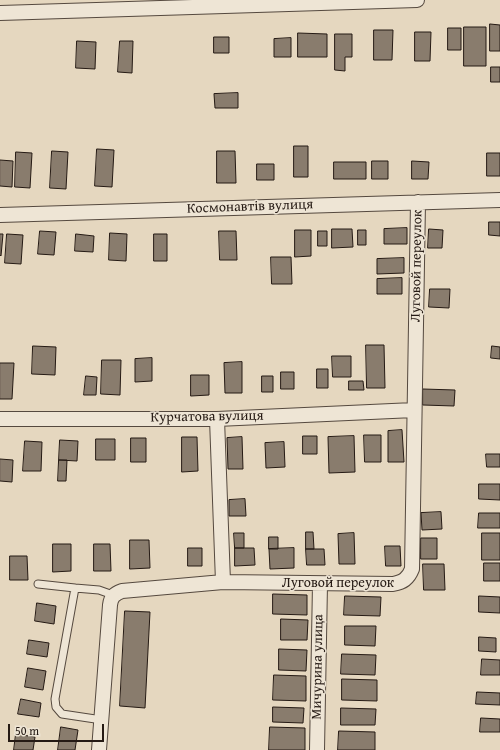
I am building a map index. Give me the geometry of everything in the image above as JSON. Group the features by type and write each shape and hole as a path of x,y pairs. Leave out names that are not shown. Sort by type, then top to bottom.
{"street":[{"path":"0,13 204,3 417,0"},
{"name":"Космонавтів вулиця","path":"0,215 500,200"},
{"name":"Луговой переулок","path":"113,595 122,591 223,582 393,584 406,580 410,575 412,569 418,202"},
{"name":"Курчатова вулиця","path":"0,419 218,418 414,410"},
{"path":"218,418 223,582"},
{"name":"Мичурина улица","path":"317,750 320,584"},
{"path":"99,750 110,605 113,595"}],"lane":[{"path":"38,584 99,590 113,595"},
{"path":"75,588 55,699 56,707 62,714 102,720"}],"building":[{"path":"490,24 500,25 500,51 490,51"},
{"path":"464,27 486,27 486,66 464,66"},
{"path":"448,28 461,28 461,50 448,50"},
{"path":"374,30 393,30 392,60 374,60"},
{"path":"415,32 431,32 430,61 415,61"},
{"path":"298,33 327,34 327,57 298,57"},
{"path":"335,34 352,34 352,57 345,57 345,71 335,70"},
{"path":"214,37 229,37 229,53 214,53"},
{"path":"291,38 291,57 274,57 274,39"},
{"path":"77,41 96,42 95,69 76,68"},
{"path":"120,41 133,41 132,73 118,72"},
{"path":"491,67 500,67 500,82 491,82"},
{"path":"238,93 238,108 215,108 214,94"},
{"path":"294,146 308,146 308,177 294,177"},
{"path":"97,149 114,150 112,187 95,186"},
{"path":"52,151 68,152 66,189 50,188"},
{"path":"217,151 235,151 236,183 217,183"},
{"path":"16,152 32,153 30,188 15,187"},
{"path":"487,153 500,153 500,176 487,176"},
{"path":"0,160 13,161 12,187 0,186"},
{"path":"372,161 388,161 388,179 372,179"},
{"path":"412,161 429,162 428,179 412,179"},
{"path":"334,162 366,162 366,179 334,179"},
{"path":"257,164 274,164 274,180 257,180"},
{"path":"489,222 500,222 500,236 489,235"},
{"path":"407,228 407,244 384,244 384,229"},
{"path":"332,229 352,229 353,247 332,248"},
{"path":"429,229 443,230 442,248 428,248"},
{"path":"295,230 311,230 311,256 295,257"},
{"path":"358,230 366,230 366,245 358,245"},
{"path":"40,231 56,232 54,255 38,254"},
{"path":"219,231 236,231 237,260 220,260"},
{"path":"318,231 327,231 327,246 318,246"},
{"path":"110,233 127,234 126,261 109,260"},
{"path":"0,234 3,234 1,256 0,255"},
{"path":"7,234 23,235 21,264 5,263"},
{"path":"76,234 94,236 93,252 75,251"},
{"path":"154,234 167,234 167,261 154,261"},
{"path":"271,257 291,257 292,284 272,284"},
{"path":"404,258 404,273 377,274 377,259"},
{"path":"402,278 402,294 377,294 377,279"},
{"path":"430,289 450,289 449,308 429,307"},
{"path":"366,345 384,345 385,388 367,388"},
{"path":"33,346 56,347 55,375 32,374"},
{"path":"492,346 500,347 500,359 491,358"},
{"path":"332,356 351,356 351,377 333,377"},
{"path":"152,358 152,381 135,382 135,359"},
{"path":"102,360 121,360 120,395 101,394"},
{"path":"242,362 242,393 225,393 224,363"},
{"path":"0,363 14,363 12,399 0,399"},
{"path":"317,369 328,369 328,388 317,388"},
{"path":"281,372 294,372 294,389 281,389"},
{"path":"191,375 209,375 209,395 191,396"},
{"path":"86,376 97,377 96,395 84,395"},
{"path":"262,376 273,376 273,392 262,392"},
{"path":"349,381 363,381 364,390 349,390"},
{"path":"423,389 455,390 454,406 423,405"},
{"path":"402,430 404,462 388,462 388,431"},
{"path":"364,435 381,435 381,462 365,462"},
{"path":"303,436 317,436 317,454 303,454"},
{"path":"354,436 355,472 329,473 328,437"},
{"path":"182,437 197,437 198,471 182,472"},
{"path":"242,437 243,469 228,469 227,438"},
{"path":"131,438 146,438 146,462 131,462"},
{"path":"96,439 115,439 115,460 96,460"},
{"path":"60,440 78,441 77,461 59,460"},
{"path":"25,441 42,442 41,471 23,471"},
{"path":"284,442 285,467 266,468 265,443"},
{"path":"486,454 500,454 500,467 487,467"},
{"path":"0,459 13,460 12,482 0,481"},
{"path":"59,460 67,460 66,481 58,481"},
{"path":"479,484 500,484 500,500 479,499"},
{"path":"245,499 246,516 229,516 229,500"},
{"path":"441,512 442,529 422,530 421,513"},
{"path":"479,513 500,513 500,528 478,528"},
{"path":"306,532 313,532 314,549 306,549"},
{"path":"234,533 244,533 244,548 235,548"},
{"path":"354,533 355,564 339,564 338,534"},
{"path":"482,533 500,533 500,560 482,560"},
{"path":"269,537 278,537 278,549 269,549"},
{"path":"421,538 437,538 437,559 421,559"},
{"path":"130,540 149,540 150,568 130,569"},
{"path":"53,544 71,544 71,571 53,572"},
{"path":"94,544 110,544 111,571 94,571"},
{"path":"385,546 400,546 401,566 386,566"},
{"path":"188,548 202,548 202,566 188,566"},
{"path":"235,548 254,548 255,565 235,566"},
{"path":"294,548 294,568 270,569 269,549"},
{"path":"306,549 324,549 325,565 307,565"},
{"path":"10,556 27,556 28,580 10,580"},
{"path":"484,563 500,563 500,581 484,581"},
{"path":"423,564 444,564 445,590 424,590"},
{"path":"273,594 307,595 307,615 273,614"},
{"path":"345,596 381,597 380,616 344,615"},
{"path":"479,596 500,597 500,613 479,612"},
{"path":"37,603 56,606 54,624 35,621"},
{"path":"125,611 150,612 145,708 120,706"},
{"path":"281,619 308,620 307,640 281,640"},
{"path":"345,626 376,626 375,646 345,645"},
{"path":"479,637 496,638 496,652 479,651"},
{"path":"29,640 49,643 47,657 27,654"},
{"path":"279,649 307,650 306,671 279,670"},
{"path":"342,654 376,655 375,675 341,674"},
{"path":"482,659 500,660 500,675 481,675"},
{"path":"28,668 46,671 43,690 25,687"},
{"path":"274,675 306,676 306,701 273,700"},
{"path":"342,679 377,680 377,701 342,700"},
{"path":"477,692 500,693 500,705 476,704"},
{"path":"21,699 41,703 39,717 18,714"},
{"path":"273,707 304,708 303,723 273,722"},
{"path":"341,708 376,709 375,725 341,725"},
{"path":"481,718 500,719 500,732 480,732"},
{"path":"61,727 78,730 75,750 58,750"},
{"path":"270,727 305,728 305,750 269,750"},
{"path":"339,731 375,732 375,750 338,750"},
{"path":"16,734 35,737 33,750 14,750"}]}
